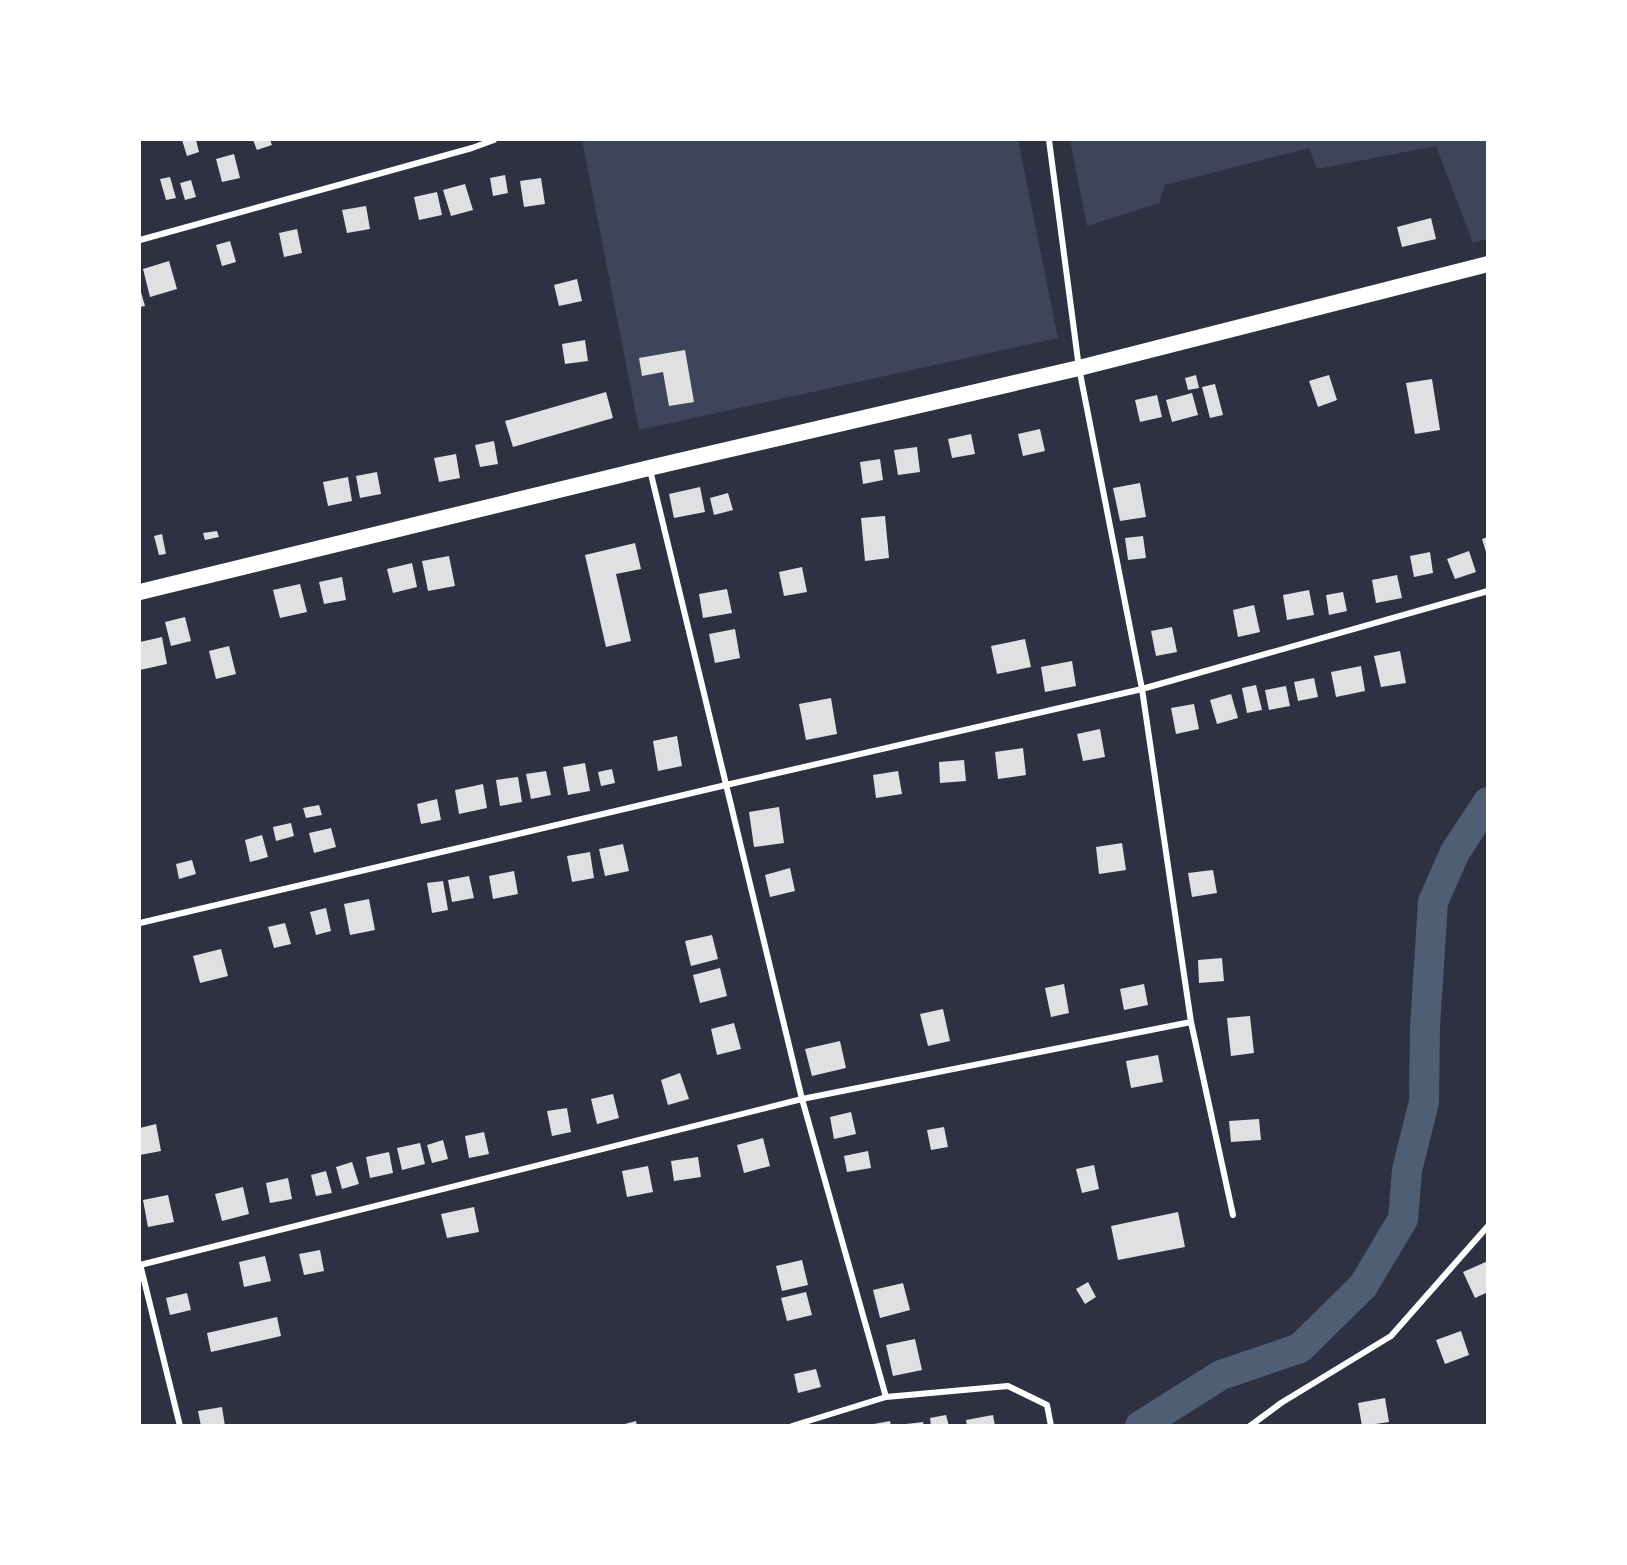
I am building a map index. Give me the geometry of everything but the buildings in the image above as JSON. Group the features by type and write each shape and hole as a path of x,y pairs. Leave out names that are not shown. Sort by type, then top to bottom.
{"highway":[{"path":"140,592 649,468 1079,368 1488,264"}],"street":[{"path":"140,240 494,140"},
{"path":"1049,140 1079,368 1142,690 1191,1022 1233,1215"},
{"path":"649,468 802,1099 886,1396"},
{"path":"140,923 1142,690 1488,591"},
{"path":"180,1425 140,1265 802,1099 1191,1022"},
{"path":"1250,1425 1281,1403 1391,1335 1488,1226"},
{"path":"792,1425 886,1396 1008,1386 1047,1405 1051,1425"}],"shaded area":[{"path":"582,140 1018,140 1058,338 639,430"},
{"path":"1070,140 1487,140 1487,239 1473,243 1436,146 1317,169 1309,148 1165,185 1159,203 1087,226"}],"waterway":[{"path":"1140,1426 1221,1375 1300,1348 1363,1286 1403,1219 1407,1170 1424,1102 1425,1027 1433,902 1455,852 1488,802"}]}
